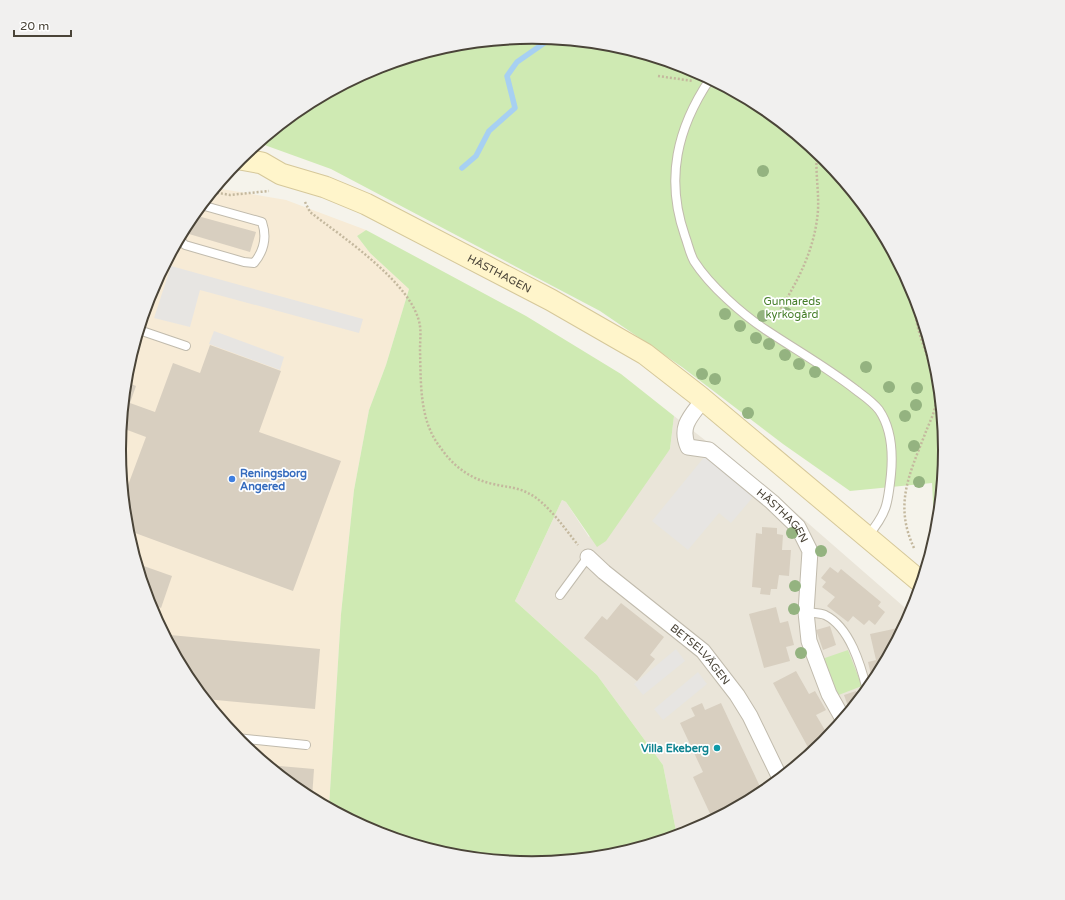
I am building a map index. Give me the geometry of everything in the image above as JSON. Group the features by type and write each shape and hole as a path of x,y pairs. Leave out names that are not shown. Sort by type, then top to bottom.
{"street":[{"name":"HÄSTHAGEN","path":"248,160 262,163 279,182"},
{"name":"HÄSTHAGEN","path":"237,171 261,175 279,182 325,187 366,204 551,300 645,354 703,400 918,579"},
{"name":"HÄSTHAGEN","path":"703,400 685,424 684,438 688,447 709,450 772,502 798,527 810,551 806,612 810,641 829,694 841,715"},
{"name":"BETSELVÄGEN","path":"588,557 604,572 704,651 737,695 750,716 778,774"}],"lane":[{"path":"707,84 698,97 685,126 676,156 674,189 682,226 693,260 715,287 767,331 840,377 868,399 879,410 889,431 892,450 889,493 886,509 880,521 867,537"},
{"path":"184,243 186,245 244,262 254,263 261,255 266,233 262,222 207,207"},
{"path":"144,331 186,346"},
{"path":"560,595 588,557"},
{"path":"806,612 825,615 843,630 860,662 865,683"},
{"path":"247,739 306,745"}],"path":[{"path":"658,76 699,80"},
{"path":"767,331 797,284 811,248 818,209 817,160"},
{"path":"218,193 230,195 279,182"},
{"path":"310,201 303,198 310,212 386,273 414,307 420,326 421,395 430,429 438,446 455,466 471,476 492,484 517,489 535,497 588,557"},
{"path":"916,316 930,368"},
{"path":"916,554 905,523 904,495 909,475 932,418 936,403"}],"shaded area":[{"path":"221,189 286,200 366,230 357,236 370,253 409,289 386,365 369,410 354,490 341,614 329,802 285,772 265,755 245,737 210,697 195,676 168,630 148,581 134,529 127,477 126,450 130,397 140,345 148,319 168,270 195,224"},
{"path":"171,266 363,319 359,333 200,290 190,327 154,318"},
{"path":"214,331 284,357 280,370 209,344"},
{"path":"674,416 778,497 906,609 897,630 870,676 838,718 820,737 780,772 758,788 712,814 676,829 663,765 597,675 515,601 562,500 566,502 589,537 670,449"},
{"path":"705,456 754,496 731,523 719,513 688,550 652,521"},
{"path":"676,649 685,661 643,695 634,684"},
{"path":"698,672 707,684 663,720 654,709"}],"green space":[{"name":"Gunnareds kyrkogård","path":"532,44 559,45 585,47 612,52 638,58 688,75 736,98 780,128 820,163 838,182 870,224 897,270 917,319 925,345 935,397 938,423 938,477 934,512 932,483 850,491 783,444 682,367 600,311 331,169 265,145 307,112 330,98 377,75 427,58 480,47"},
{"path":"366,230 526,316 621,374 674,416 670,449 606,541 597,547 566,502 562,500 515,601 597,675 663,765 676,829 638,842 585,853 532,856 480,853 427,842 402,834 377,825 329,802 341,614 354,490 369,410 386,365 409,289 370,253 357,236"},
{"path":"848,650 862,686 836,696 822,659"}],"building":[{"path":"200,217 256,232 250,252 189,234"},
{"name":"Reningsborg Angered","path":"210,345 281,371 259,432 341,461 293,591 135,533 128,485 146,437 127,430 132,384 136,386 130,403 155,412 173,363 200,373"},
{"path":"762,527 777,528 777,534 783,535 782,550 791,550 789,576 779,575 777,589 771,589 770,595 760,594 761,588 752,587 756,533 762,534"},
{"path":"143,566 172,576 161,608 157,605"},
{"path":"830,567 838,573 841,569 881,602 878,606 885,612 875,625 869,620 864,625 853,616 848,622 827,606 835,597 822,587 826,582 821,578"},
{"path":"621,603 664,637 650,655 655,659 637,681 584,638 602,616 607,620"},
{"path":"776,607 780,623 788,621 794,645 786,647 790,661 764,668 749,614"},
{"path":"830,626 836,645 823,650 816,630"},
{"path":"898,628 871,674 868,662 876,660 870,634"},
{"path":"171,635 320,649 315,709 212,700 195,676"},
{"path":"796,671 809,694 815,691 826,710 816,715 826,731 808,748 773,683"},
{"path":"856,691 857,694 848,706 844,695"},
{"name":"Villa Ekeberg","path":"702,703 705,710 721,703 760,787 711,815 693,777 703,772 680,723 695,716 691,708"},
{"path":"278,766 314,769 312,791"}],"waterway":[{"path":"462,168 476,156 489,131 515,108 507,76 517,62 542,44"}],"place":[{"name":"Reningsborg Angered","path":"232,479"},
{"name":"Villa Ekeberg","path":"717,748"}]}
